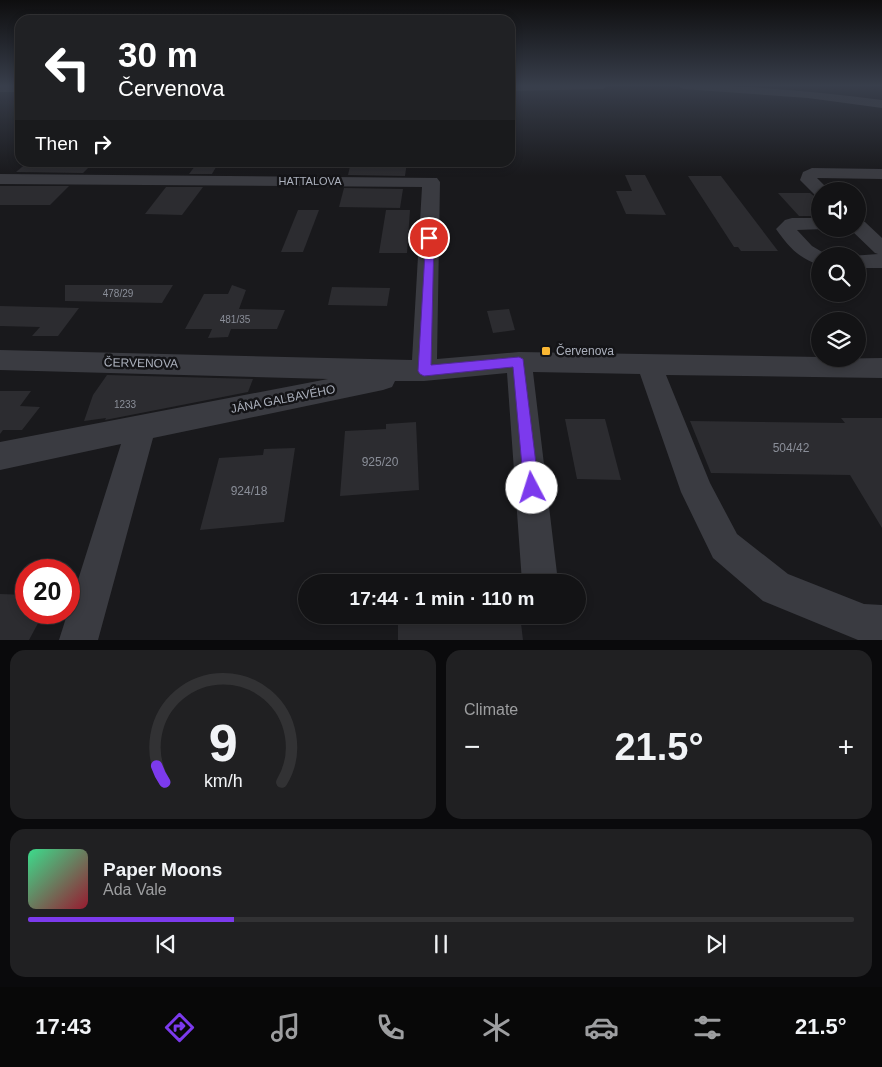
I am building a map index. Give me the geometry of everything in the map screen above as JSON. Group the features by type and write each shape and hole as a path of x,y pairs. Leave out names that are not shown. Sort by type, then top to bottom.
{"street":[{"path":"271,181 278,167"},
{"path":"811,182 809,176 812,173 882,174"},
{"name":"HATTALOVA","path":"0,179 431,182 424,371"},
{"path":"811,224 792,224 786,229 800,246 811,253"},
{"path":"866,234 882,249"},
{"path":"866,261 882,262"},
{"name":"ČERVENOVA","path":"0,360 424,371 519,362 882,368"},
{"path":"519,362 539,574"},
{"path":"649,363 697,492 725,546 776,588 864,624 882,624"},
{"name":"JÁNA GALBAVÉHO","path":"0,456 424,371"},
{"path":"78,640 141,428"}],"building":[{"path":"22,167 89,167 83,173 16,172"},
{"path":"194,167 216,167 212,174 189,174"},
{"path":"350,167 406,167 405,176 348,175"},
{"path":"625,175 645,175 666,215 626,214 616,191 632,191"},
{"path":"688,176 721,176 778,251 741,251 738,247 734,247"},
{"path":"0,186 69,186 50,205 0,205"},
{"path":"166,187 203,187 182,215 145,214"},
{"path":"344,188 403,189 400,208 339,207"},
{"path":"778,193 811,194 811,216 799,216"},
{"path":"298,210 319,210 303,252 281,252"},
{"path":"386,210 410,210 407,253 379,253"},
{"path":"65,285 173,285 162,303 65,301"},
{"path":"232,285 246,290 239,309 285,310 277,329 231,329 228,337 208,338 212,329 185,329 204,294 228,294"},
{"path":"332,287 390,288 387,306 328,305"},
{"path":"0,306 79,308 58,336 32,336 40,327 0,326"},
{"path":"509,309 515,330 493,333 487,311"},
{"path":"107,375 253,379 248,392 105,420 106,418 84,421 93,395"},
{"path":"0,391 31,391 20,406 40,407 22,430 3,430 0,434"},
{"path":"841,418 882,418 882,528 850,475 711,473 690,421 845,423"},
{"path":"565,419 605,419 621,480 577,479"},
{"path":"416,422 419,490 340,496 345,431 386,429 386,424"},
{"path":"295,448 284,522 200,530 219,458 263,455 264,449"},
{"path":"0,594 15,595 15,624 38,624 29,640 0,640"},
{"path":"398,624 521,624 523,640 398,640"}],"place":[{"name":"Červenova","path":"546,351"}],"route":[{"path":"429,238 424,371 519,362 532,488"}]}
